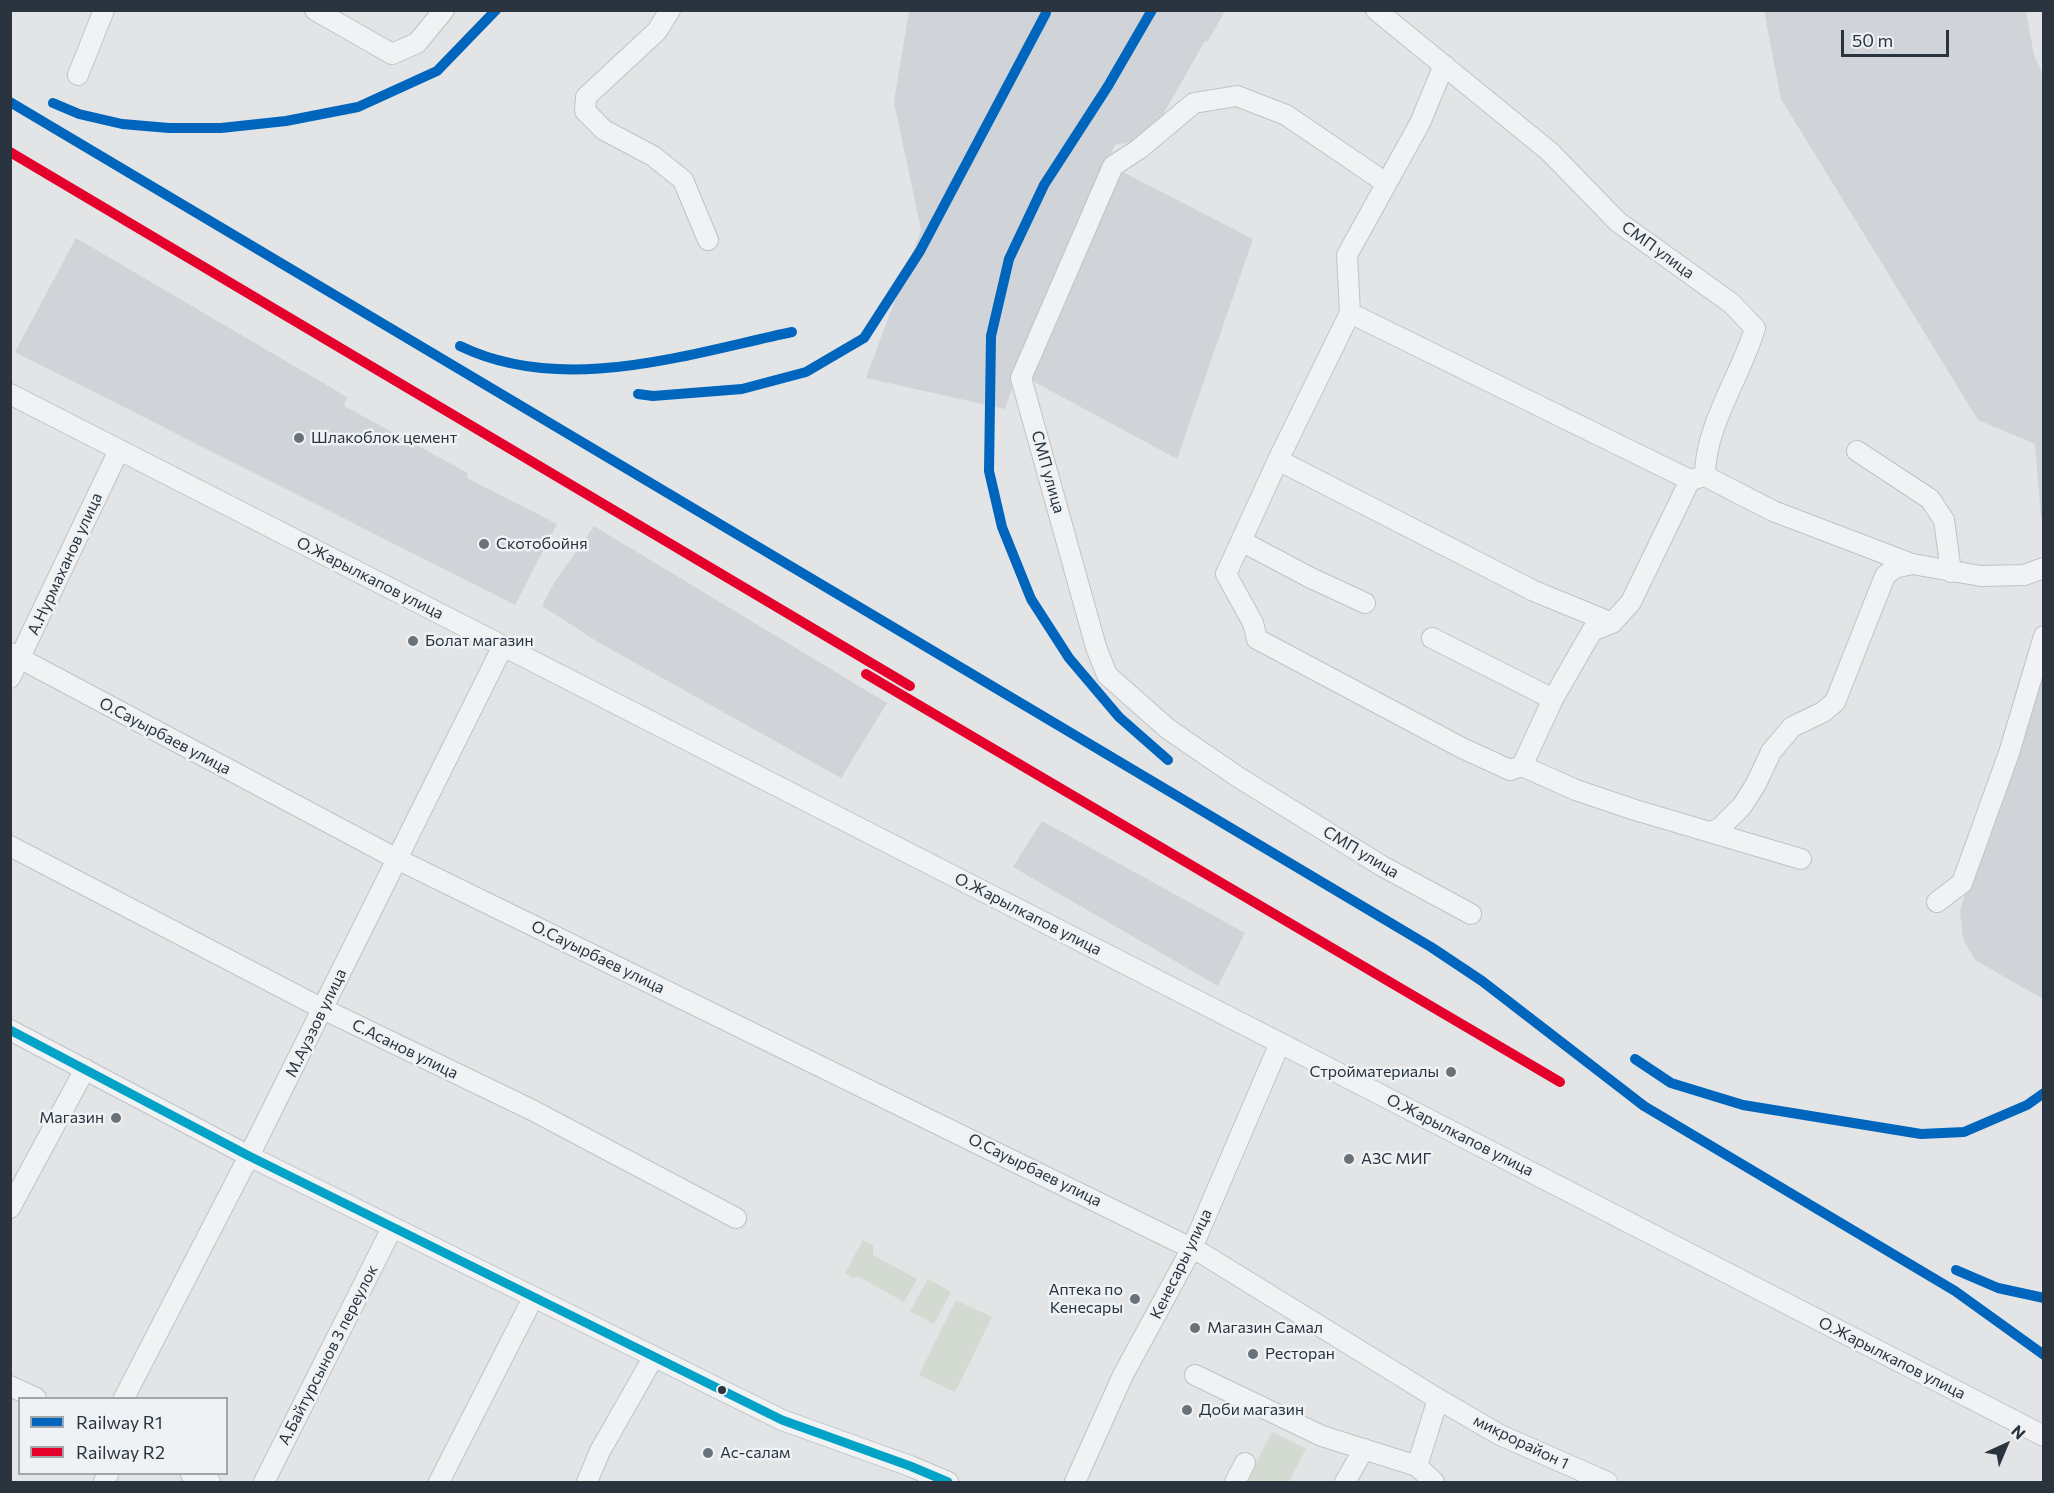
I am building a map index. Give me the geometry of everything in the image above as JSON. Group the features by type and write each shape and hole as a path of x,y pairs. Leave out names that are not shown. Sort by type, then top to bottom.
{"street":[{"path":"78,75 104,10"},
{"path":"315,10 392,54 417,43 444,10"},
{"path":"670,10 657,31 586,97 585,111 604,130 653,156 683,180 708,240"},
{"name":"СМП улица","path":"1376,10 1550,152 1618,222 1731,303 1755,328 1750,346 1720,414 1697,478 1631,602 1612,623 1592,631 1553,699 1522,766"},
{"path":"1444,65 1420,123 1347,255 1350,314 1278,460 1226,574 1253,623 1257,639 1462,748 1510,770 1522,766 1576,790 1635,810 1801,859"},
{"name":"СМП улица","path":"1386,183 1286,115 1237,96 1194,103 1139,149 1113,166 1021,378 1096,647 1107,675 1168,729 1238,777 1382,866 1471,914"},
{"path":"1350,314 1697,478 1773,511 1912,564 1981,576 2024,575 2043,568"},
{"name":"О.Жарылкапов улица","path":"10,394 2043,1436"},
{"name":"А.Нурмаханов улица","path":"10,678 15,656 119,450"},
{"path":"1857,451 1930,499 1944,520 1951,572"},
{"path":"1278,460 1534,591 1612,623"},
{"path":"1241,541 1365,603"},
{"path":"1712,832 1721,827 1742,806 1756,784 1771,752 1792,727 1823,712 1835,702 1885,576 1894,568 1912,564"},
{"path":"1937,902 1962,883 2009,753 2043,636"},
{"path":"1432,638 1553,699"},
{"name":"М.Ауэзов улица","path":"125,1397 249,1156 503,646"},
{"name":"О.Сауырбаев улица","path":"15,656 397,859 1192,1248"},
{"name":"С.Асанов улица","path":"10,846 323,1009 532,1110 736,1218"},
{"path":"10,1030 249,1156 653,1358 782,1420 948,1482"},
{"name":"Кенесары улица","path":"1074,1482 1123,1376 1192,1248 1280,1043"},
{"path":"10,1209 85,1069"},
{"name":"А.Байтурсынов 3 переулок","path":"264,1482 392,1228"},
{"name":"микрорайон 1","path":"1192,1248 1500,1435 1607,1482"},
{"path":"439,1482 533,1298"},
{"path":"587,1482 600,1451 653,1358"},
{"path":"1195,1375 1322,1436 1418,1466 1434,1482"},
{"path":"10,1386 34,1397"},
{"path":"1418,1466 1438,1399"},
{"path":"1345,1482 1364,1449"},
{"path":"1235,1482 1245,1463"},
{"path":"195,1475 210,1482"}],"shaded area":[{"path":"909,11 1225,11 1208,41 1205,41 1157,125 1143,140 1115,145 1036,319 1005,409 866,378 921,230 894,102"},
{"path":"1764,11 2026,11 2034,55 2044,77 2044,517 2041,519 2035,444 1978,420 1781,99"},
{"path":"1117,169 1253,239 1177,459 1027,378"},
{"path":"76,238 347,397 344,406 468,473 467,478 557,524 515,605 15,352"},
{"path":"594,526 887,703 841,778 598,642 542,606 554,583"},
{"path":"2043,676 2043,999 1975,960 1963,939 1960,911"},
{"path":"1042,821 1245,933 1218,986 1013,867"},
{"path":"863,1240 873,1245 873,1255 917,1279 904,1302 859,1277 853,1278 845,1273"},
{"path":"928,1279 951,1292 934,1324 910,1311"},
{"path":"956,1300 992,1317 955,1392 919,1375"},
{"path":"1272,1432 1306,1449 1289,1482 1246,1482"}],"rail line":[{"name":"R1","path":"53,103 79,114 122,124 169,128 221,128 286,121 358,107 437,71 496,10"},
{"name":"R1","path":"1152,10 1108,86 1044,185 1009,259 991,336 989,471 1002,527 1031,599 1069,658 1119,717 1168,760"},
{"name":"R1","path":"638,394 653,396 742,389 806,372 864,338 920,251 1046,13"},
{"name":"R1","path":"10,102 1431,947 1482,981 1644,1106 1955,1291 2044,1355"},
{"name":"R2","path":"10,152 910,686"},
{"name":"R1","path":"460,346 500,361 541,368 583,369 625,366 668,359 792,332"},
{"name":"R2","path":"866,674 1560,1082"},
{"name":"R1","path":"1635,1059 1671,1083 1743,1105 1921,1134 1964,1132 2027,1105 2044,1093"},
{"name":"R1","path":"1956,1270 1998,1288 2044,1298"}],"transit line":[{"path":"10,1030 249,1156 782,1420 948,1482"}],"place":[{"name":"Шлакоблок цемент","path":"299,438"},
{"name":"Скотобойня","path":"484,544"},
{"name":"Болат магазин","path":"413,641"},
{"name":"Стройматериалы","path":"1451,1072"},
{"name":"Магазин","path":"116,1118"},
{"name":"АЗС МИГ","path":"1349,1159"},
{"name":"Аптека по Кенесары","path":"1135,1299"},
{"name":"Магазин Самал","path":"1195,1328"},
{"name":"Ресторан","path":"1253,1354"},
{"name":"Доби магазин","path":"1187,1410"},
{"name":"Ас-салам","path":"708,1453"}]}
